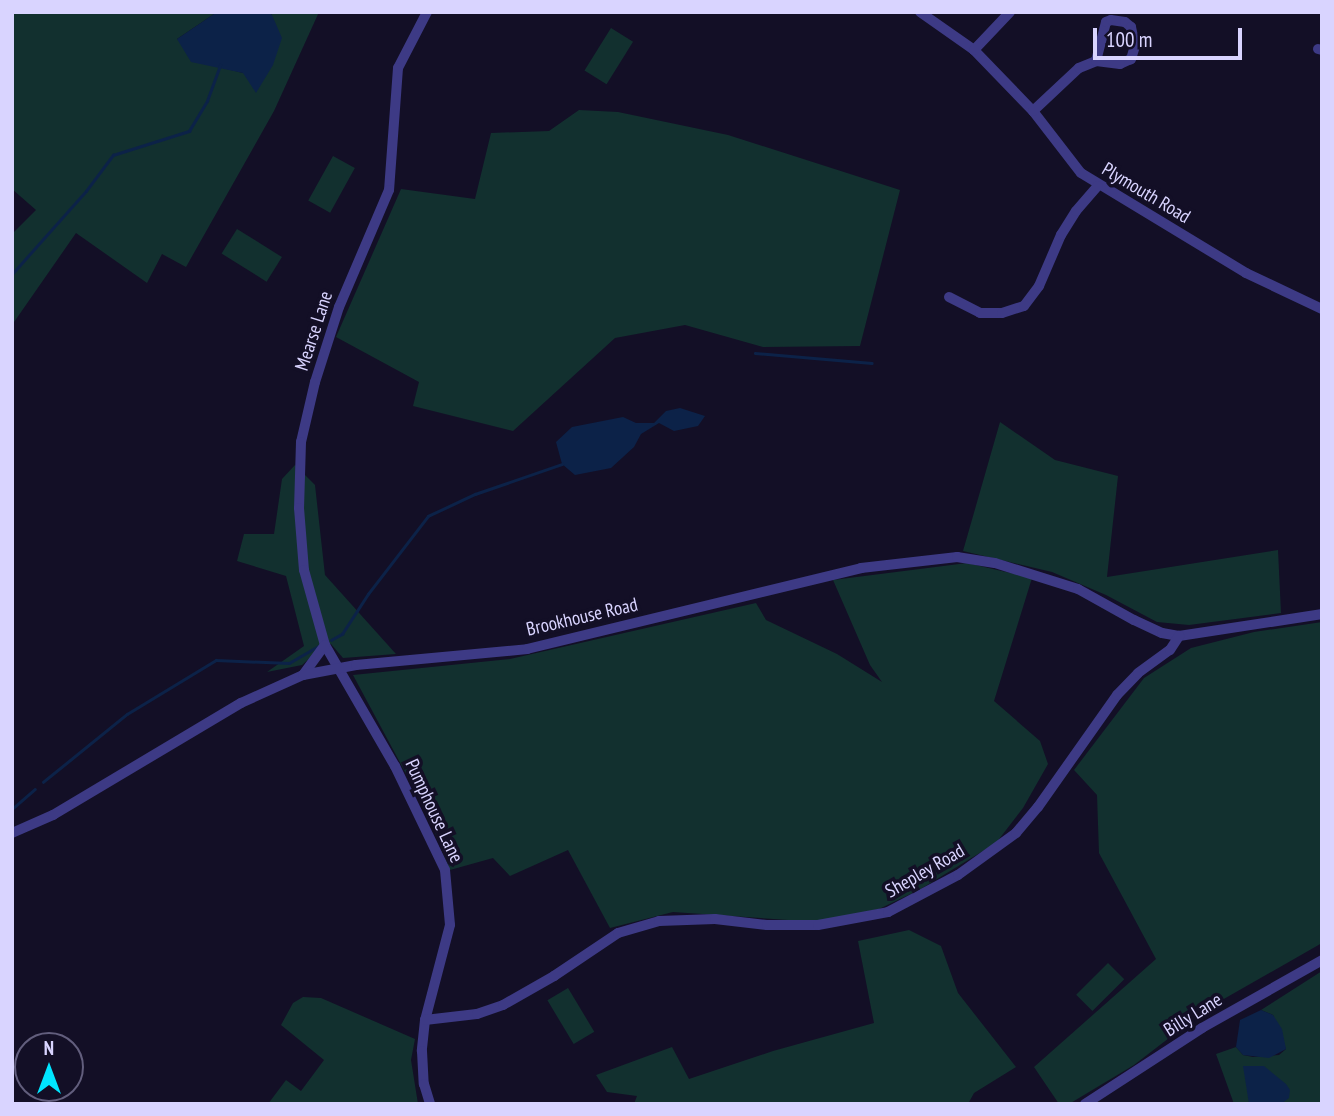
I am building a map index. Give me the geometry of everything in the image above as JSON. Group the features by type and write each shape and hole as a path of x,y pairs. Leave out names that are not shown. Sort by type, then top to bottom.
{"street":[{"name":"Mearse Lane","path":"336,669 325,645 304,570 299,508 301,442 315,382 339,307 389,190 398,68 427,12"},
{"name":"Plymouth Road","path":"920,12 974,50 1033,111 1068,159 1098,186 1246,273 1322,309"},
{"path":"974,50 1010,12"},
{"path":"1033,111 1079,68 1096,61 1121,64 1131,59 1135,46 1131,27 1125,22 1105,22 1096,61"},
{"path":"949,297 980,313 1002,313 1024,306 1040,286 1061,235 1076,211 1098,186"},
{"name":"Brookhouse Road","path":"12,833 53,815 241,703 303,675 336,669 527,649 861,568 957,557 995,563 1078,589 1162,633 1180,636"},
{"path":"1180,636 1322,614"},
{"name":"Shepley Road","path":"425,1020 477,1014 503,1005 554,976 618,933 659,921 715,919 767,925 818,925 888,912 958,875 1016,833 1038,807 1117,695 1138,673 1170,650 1180,636"},
{"path":"303,675 325,645"},
{"name":"Pumphouse Lane","path":"336,669 395,766 445,870 450,925 425,1020 422,1051 424,1084 430,1104"},
{"name":"Billy Lane","path":"1086,1104 1202,1028 1322,960"}],"green space":[{"path":"12,12 217,12 177,39 219,67 243,73 272,15 269,12 319,12 274,111 186,267 162,254 147,283 76,233 12,325 12,234 36,210 12,189"},
{"path":"611,28 633,42 607,84 585,70"},
{"path":"579,110 618,112 728,135 900,190 860,346 763,347 685,325 615,338 513,431 413,406 419,382 336,337 401,189 475,199 491,133 549,131"},
{"path":"333,156 355,168 330,213 308,201"},
{"path":"237,229 282,257 267,282 222,254"},
{"path":"1000,422 1055,460 1118,476 1107,577 1278,550 1281,613 1189,625 1157,622 1106,595 1052,572 963,551"},
{"path":"295,465 315,485 325,575 396,654 343,658 331,644 323,646 302,665 267,672 304,646 286,576 237,561 244,534 274,534 282,479"},
{"path":"967,563 1032,578 994,701 1040,741 1048,764 1023,808 996,843 919,890 879,909 818,922 673,912 610,928 568,850 510,876 493,858 450,870 426,811 353,675 510,659 756,603 766,620 837,654 882,682 870,665 833,580"},
{"path":"1322,622 1322,943 1208,1008 1134,1065 1069,1104 1059,1104 1034,1067 1156,959 1099,853 1097,795 1074,770 1144,678 1191,648 1254,632"},
{"path":"909,930 941,946 958,993 1016,1067 974,1093 968,1104 634,1104 637,1096 607,1092 596,1075 672,1047 689,1079 773,1051 874,1023 858,941"},
{"path":"1108,963 1124,979 1092,1011 1076,995"},
{"path":"1322,971 1322,1104 1234,1104 1216,1054 1236,1047 1243,1055 1253,1057 1279,1055 1286,1049 1273,1015 1261,1010"},
{"path":"568,988 594,1032 574,1044 547,1000"},
{"path":"303,997 321,998 415,1039 411,1060 418,1104 268,1104 286,1080 301,1091 324,1060 281,1025 293,1003"}],"water":[{"path":"217,12 269,12 272,15 282,38 273,65 256,93 243,73 191,62 177,39"},
{"path":"680,408 705,416 698,426 674,431 659,423 641,434 634,447 611,468 575,475 562,464 556,442 572,427 623,417 636,423 654,423 666,411"},
{"path":"1261,1010 1273,1015 1282,1029 1286,1049 1269,1058 1243,1055 1236,1047 1240,1020"},
{"path":"1243,1066 1264,1066 1286,1084 1290,1090 1289,1098 1281,1104 1249,1104"}],"waterway":[{"path":"12,274 86,191 113,155 189,131 207,101 220,65"},
{"path":"755,353 872,363"},
{"path":"331,640 342,634 368,594 428,516 475,494 562,464"},
{"path":"43,782 127,714 216,660 289,663 319,646"},
{"path":"12,809 35,789"}]}
